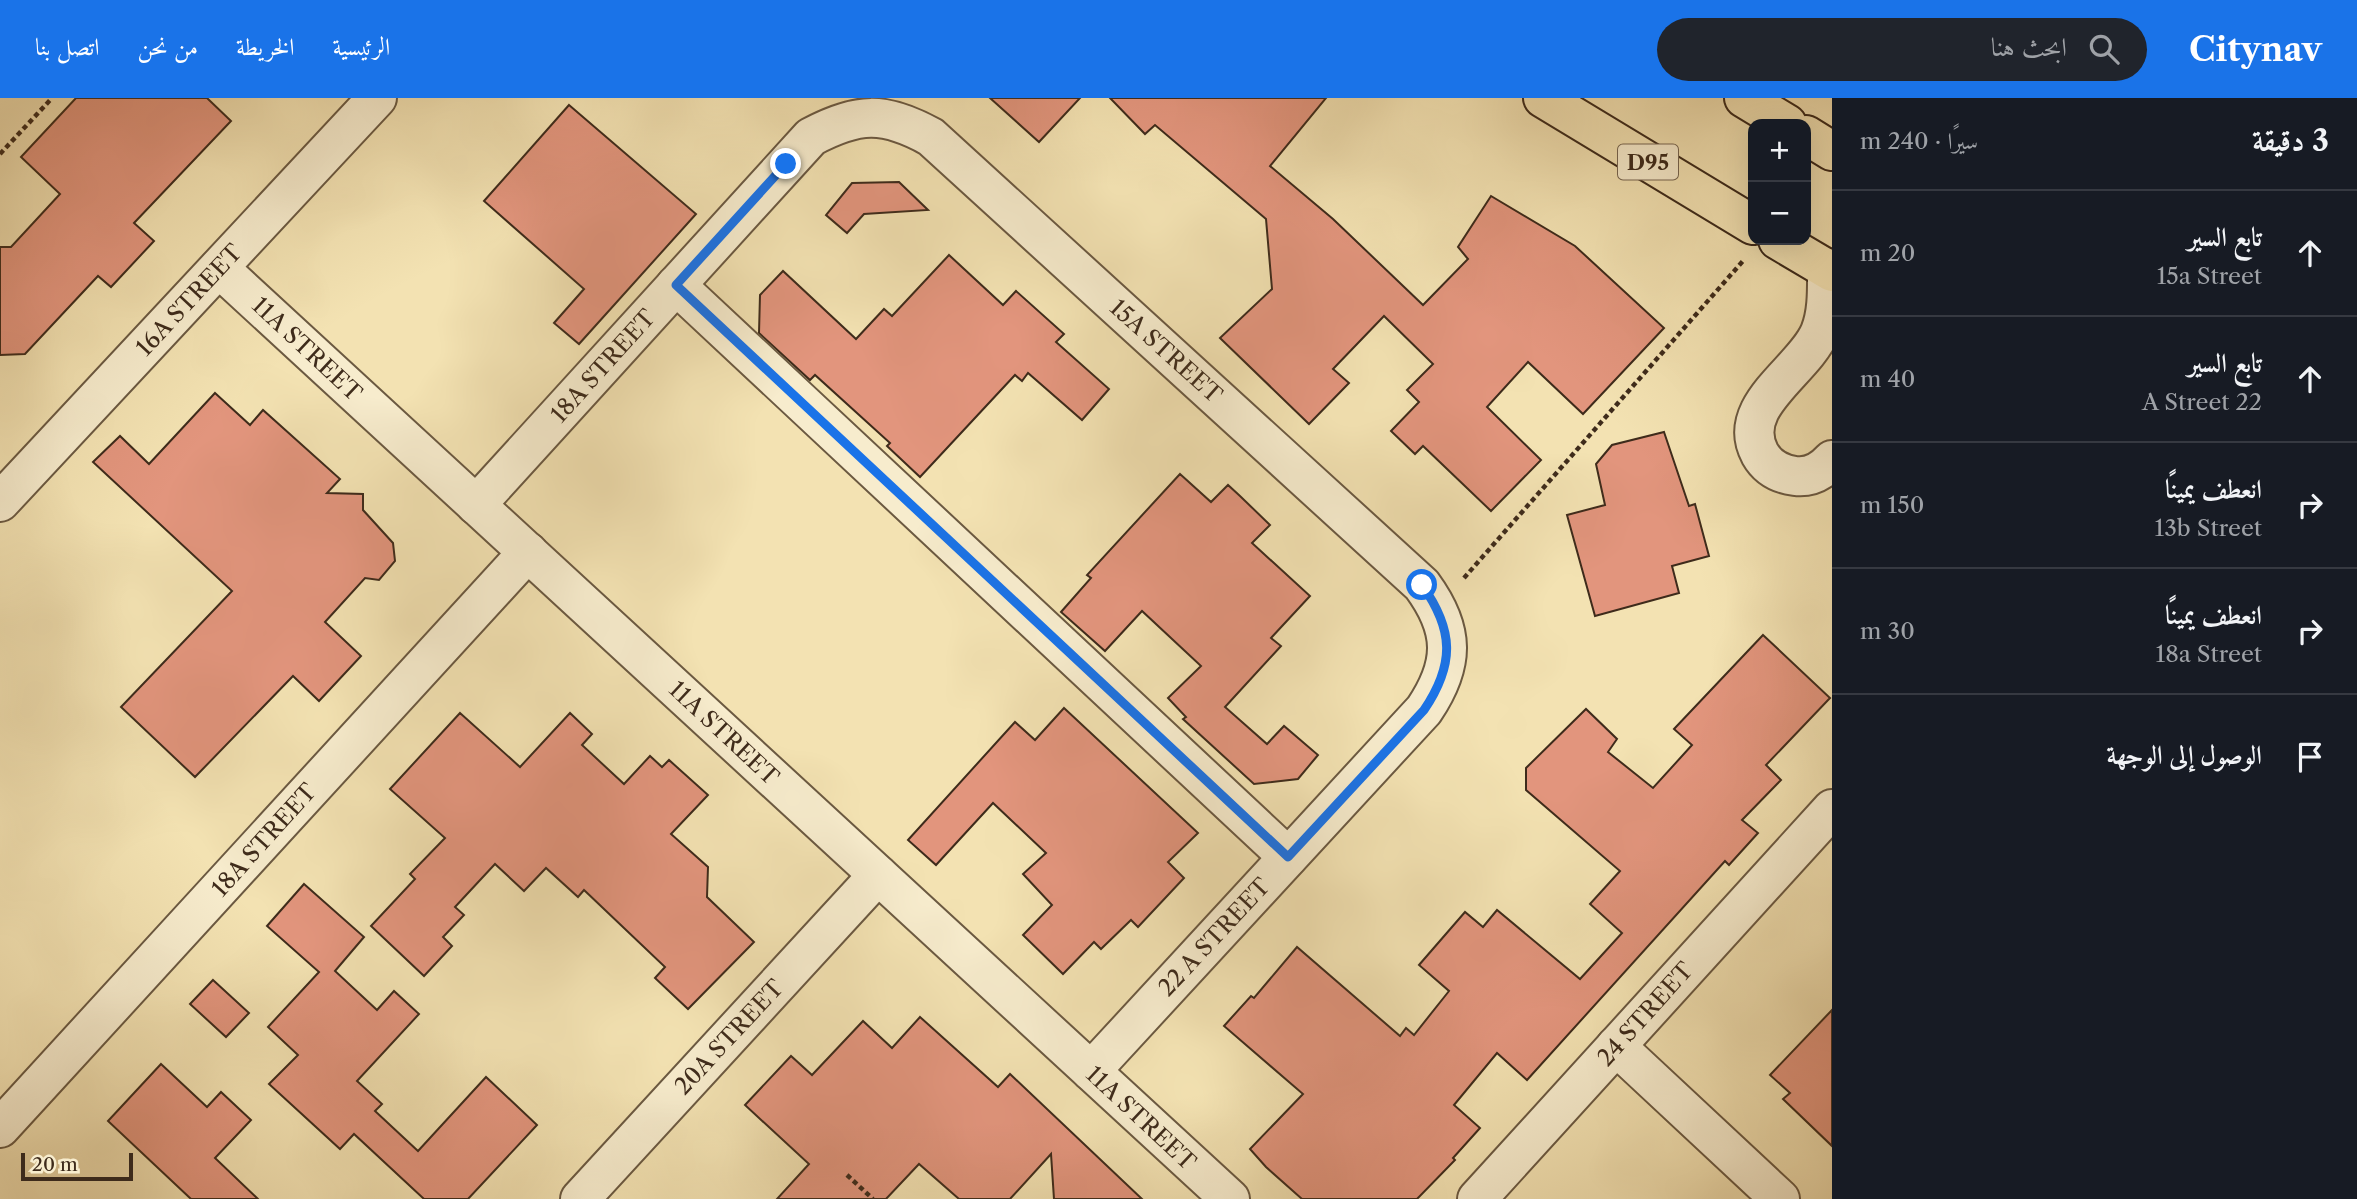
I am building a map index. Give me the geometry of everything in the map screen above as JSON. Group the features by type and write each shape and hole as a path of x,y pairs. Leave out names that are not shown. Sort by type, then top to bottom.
{"main road":[{"name":"D95","path":"1543,98 1748,242"},
{"path":"1744,98 1779,119"},
{"path":"1811,138 1832,151"},
{"path":"1786,245 1829,270"}],"street":[{"name":"16A STREET","path":"0,502 377,98"},
{"name":"15A STREET","path":"786,164 811,137 839,122 871,116 902,121 931,137 1422,585 1438,608 1446,634 1447,661 1439,687 1424,710"},
{"name":"18A STREET","path":"476,505 786,164"},
{"name":"11A STREET","path":"219,268 1230,1199"},
{"path":"1829,270 1827,304 1820,331 1806,356 1764,403 1754,422 1754,443 1764,462 1781,474 1802,477 1822,471 1832,460"},
{"path":"676,285 1288,857"},
{"name":"18A STREET","path":"0,1128 528,552"},
{"name":"22 A STREET","path":"1091,1071 1424,710"},
{"name":"24 STREET","path":"1477,1199 1822,819"},
{"name":"20A STREET","path":"580,1199 878,875"},
{"path":"1616,1046 1780,1199"}],"path":[{"path":"0,154 52,98"},
{"path":"1438,608 1748,244"},
{"path":"847,1175 873,1199"}],"building":[{"path":"76,98 207,98 231,121 134,223 154,241 111,287 98,276 25,354 0,355 0,247 11,247 60,194 21,157"},
{"path":"990,98 1080,98 1039,142"},
{"path":"1110,98 1326,98 1270,166 1333,219 1423,305 1468,259 1458,247 1491,196 1575,246 1664,328 1583,414 1528,362 1487,407 1541,460 1491,511 1423,446 1415,454 1391,431 1419,402 1407,390 1433,364 1384,316 1333,369 1349,383 1309,424 1220,338 1272,289 1266,219 1155,125 1145,134"},
{"path":"569,105 696,214 579,344 554,323 584,289 484,201"},
{"path":"899,182 928,210 864,214 847,233 826,215 852,183"},
{"path":"949,255 1003,305 1016,291 1064,334 1056,342 1109,389 1082,420 1028,373 1022,381 1015,375 920,477 887,446 890,443 815,375 810,380 759,333 760,295 783,271 856,339 884,309 892,316"},
{"path":"215,393 250,425 263,410 340,479 327,493 363,494 363,510 393,543 395,561 379,580 365,578 325,622 361,656 319,701 293,676 195,777 121,707 232,591 93,462 120,436 149,464"},
{"path":"1664,432 1689,506 1695,504 1709,556 1672,566 1679,593 1595,616 1567,515 1605,505 1596,464 1612,445"},
{"path":"1180,474 1211,502 1228,485 1240,496 1270,525 1252,543 1310,596 1271,638 1281,646 1225,707 1267,744 1284,726 1318,755 1298,779 1254,784 1183,719 1186,717 1168,698 1201,666 1142,611 1105,651 1061,612 1091,578 1087,575"},
{"path":"1763,635 1830,698 1766,765 1781,780 1742,820 1758,833 1729,865 1725,861 1527,1080 1497,1053 1454,1105 1480,1128 1453,1158 1455,1160 1417,1199 1302,1199 1250,1149 1303,1094 1224,1026 1251,996 1254,998 1297,947 1400,1036 1406,1028 1414,1035 1449,991 1419,965 1465,912 1483,927 1497,910 1580,979 1622,933 1590,904 1620,871 1526,790 1526,768 1586,709 1617,739 1608,752 1653,788 1692,745 1674,729"},
{"path":"1064,708 1198,833 1168,862 1184,878 1138,927 1131,920 1101,949 1094,942 1063,974 1023,935 1052,905 1023,874 1046,853 993,803 936,865 908,840 1015,722 1035,740"},
{"path":"460,713 520,767 570,713 592,734 582,745 624,784 650,756 662,767 669,760 708,795 671,834 708,867 707,897 754,942 688,1009 655,978 665,967 584,890 578,897 546,868 524,891 495,864 455,907 464,915 443,937 452,946 424,976 371,926 415,879 410,874 445,838 390,789"},
{"path":"304,884 364,937 335,971 377,1010 394,991 419,1014 357,1081 382,1104 375,1111 418,1151 486,1077 537,1125 468,1199 424,1199 354,1134 340,1149 269,1084 298,1055 268,1027 319,972 267,926"},
{"path":"213,980 249,1013 226,1037 190,1004"},
{"path":"1832,1010 1832,1146 1783,1099 1790,1093 1770,1075"},
{"path":"920,1017 998,1087 1010,1074 1142,1199 1054,1199 1051,1154 1010,1199 959,1199 919,1164 886,1199 777,1199 809,1164 745,1105 791,1056 812,1075 863,1021 892,1048"},
{"path":"161,1064 207,1107 221,1092 251,1120 215,1158 258,1199 191,1199 108,1121"}],"route":[{"path":"786,164 676,285 1288,857 1424,710 1439,687 1447,661 1446,634 1438,608 1422,585"}]}
